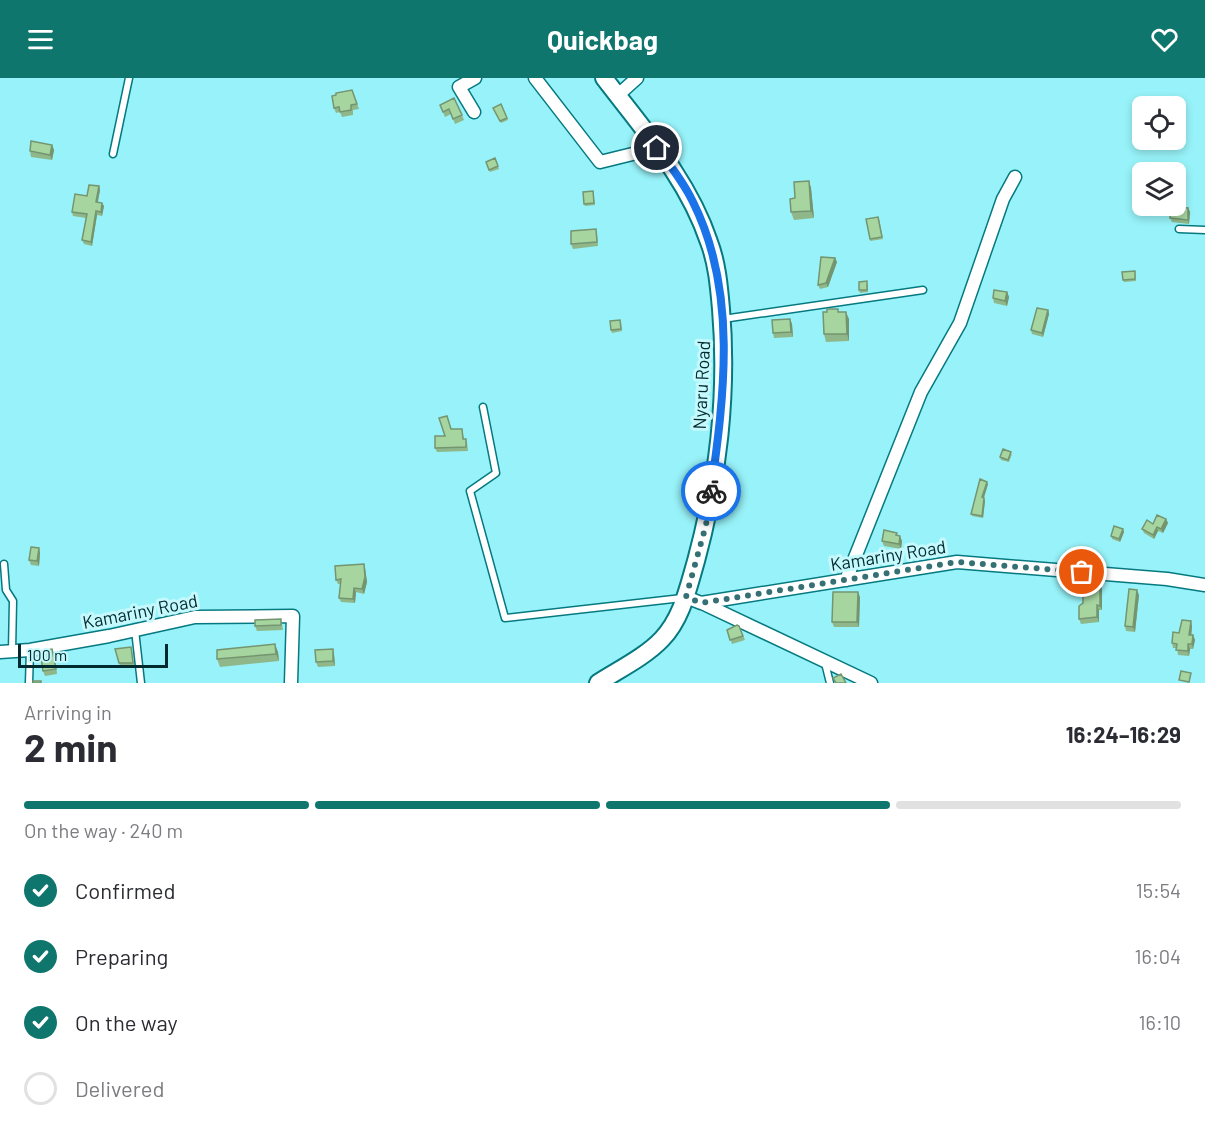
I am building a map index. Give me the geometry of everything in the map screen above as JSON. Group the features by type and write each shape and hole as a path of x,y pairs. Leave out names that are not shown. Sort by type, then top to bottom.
{"main road":[{"name":"Nyaru Road","path":"598,683 662,639 693,600 722,413 724,341 719,283 710,243 693,201 657,148 604,78"}],"street":[{"path":"474,112 459,87 476,78"},
{"path":"535,78 600,162 657,148"},
{"path":"617,96 637,78"},
{"path":"846,580 921,392 960,323 1003,199 1016,177"},
{"name":"Kamariny Road","path":"693,600 846,580 957,562 1167,579 1205,585"},
{"path":"693,600 872,683"},
{"name":"Kamariny Road","path":"6,652 30,650 195,617 293,616 291,683"}],"lane":[{"path":"113,154 129,78"},
{"path":"1179,229 1205,230"},
{"path":"722,320 923,290"},
{"path":"483,407 496,473 470,491 505,618 693,600"},
{"path":"4,564 6,590 12,601 6,652"},
{"path":"135,629 141,683"},
{"path":"29,683 30,650"},
{"path":"825,662 830,683"}],"building":[{"path":"352,90 357,104 351,105 351,110 340,112 339,107 334,108 332,96"},
{"path":"454,98 462,115 453,119 449,109 443,112 440,105"},
{"path":"501,104 507,118 500,121 493,108"},
{"path":"31,141 52,145 50,155 30,151"},
{"path":"495,158 498,166 489,170 486,162"},
{"path":"809,181 811,211 791,212 790,199 795,198 794,182"},
{"path":"89,185 99,186 96,202 102,203 101,212 96,211 91,242 82,240 87,214 72,212 75,194 87,196"},
{"path":"593,191 594,203 584,204 583,192"},
{"path":"1186,208 1188,208 1188,220 1170,218 1170,216 1186,216"},
{"path":"878,217 882,237 870,239 866,219"},
{"path":"596,229 597,242 571,244 571,231"},
{"path":"821,257 835,258 826,283 818,285"},
{"path":"1135,271 1135,279 1123,280 1122,272"},
{"path":"867,281 867,290 859,290 859,282"},
{"path":"994,290 1007,292 1005,301 993,298"},
{"path":"1037,308 1048,310 1042,333 1031,330"},
{"path":"827,309 846,312 847,334 824,334 823,312 827,312"},
{"path":"790,319 791,332 773,333 772,320"},
{"path":"620,320 621,329 611,330 610,321"},
{"path":"447,416 451,429 462,429 466,447 435,448 435,436 445,436 439,418"},
{"path":"1003,449 1011,452 1008,460 1000,457"},
{"path":"980,479 987,482 982,497 984,498 982,516 971,514"},
{"path":"1157,515 1166,519 1161,529 1157,527 1153,535 1142,529 1147,520 1153,524"},
{"path":"1114,526 1123,529 1119,539 1111,536"},
{"path":"884,530 897,533 896,535 900,536 899,544 882,541"},
{"path":"31,547 39,548 37,561 29,560"},
{"path":"364,564 365,577 362,589 354,588 353,599 339,598 341,579 336,580 335,566"},
{"path":"1083,584 1100,584 1100,606 1097,605 1097,617 1079,619 1079,606 1083,603"},
{"path":"1129,589 1137,590 1133,627 1125,626"},
{"path":"833,592 858,592 857,622 832,622"},
{"path":"281,619 281,625 255,626 255,620"},
{"path":"1182,620 1191,621 1189,635 1193,635 1192,644 1188,644 1188,651 1176,650 1177,644 1172,643 1173,632 1179,633"},
{"path":"737,625 743,636 730,640 727,630"},
{"path":"275,644 276,654 217,659 217,650"},
{"path":"131,647 133,663 119,663 115,649"},
{"path":"52,649 56,669 43,671 40,651"},
{"path":"333,649 333,661 316,662 315,650"},
{"path":"1181,671 1191,673 1189,682 1179,680"},
{"path":"841,674 846,683 836,683 833,678"}],"way so far":[{"path":"711,491 706,525 686,597 701,603 957,562 1082,572"}],"route":[{"path":"657,148 693,201 710,243 719,283 724,341 722,413 711,491"}]}
